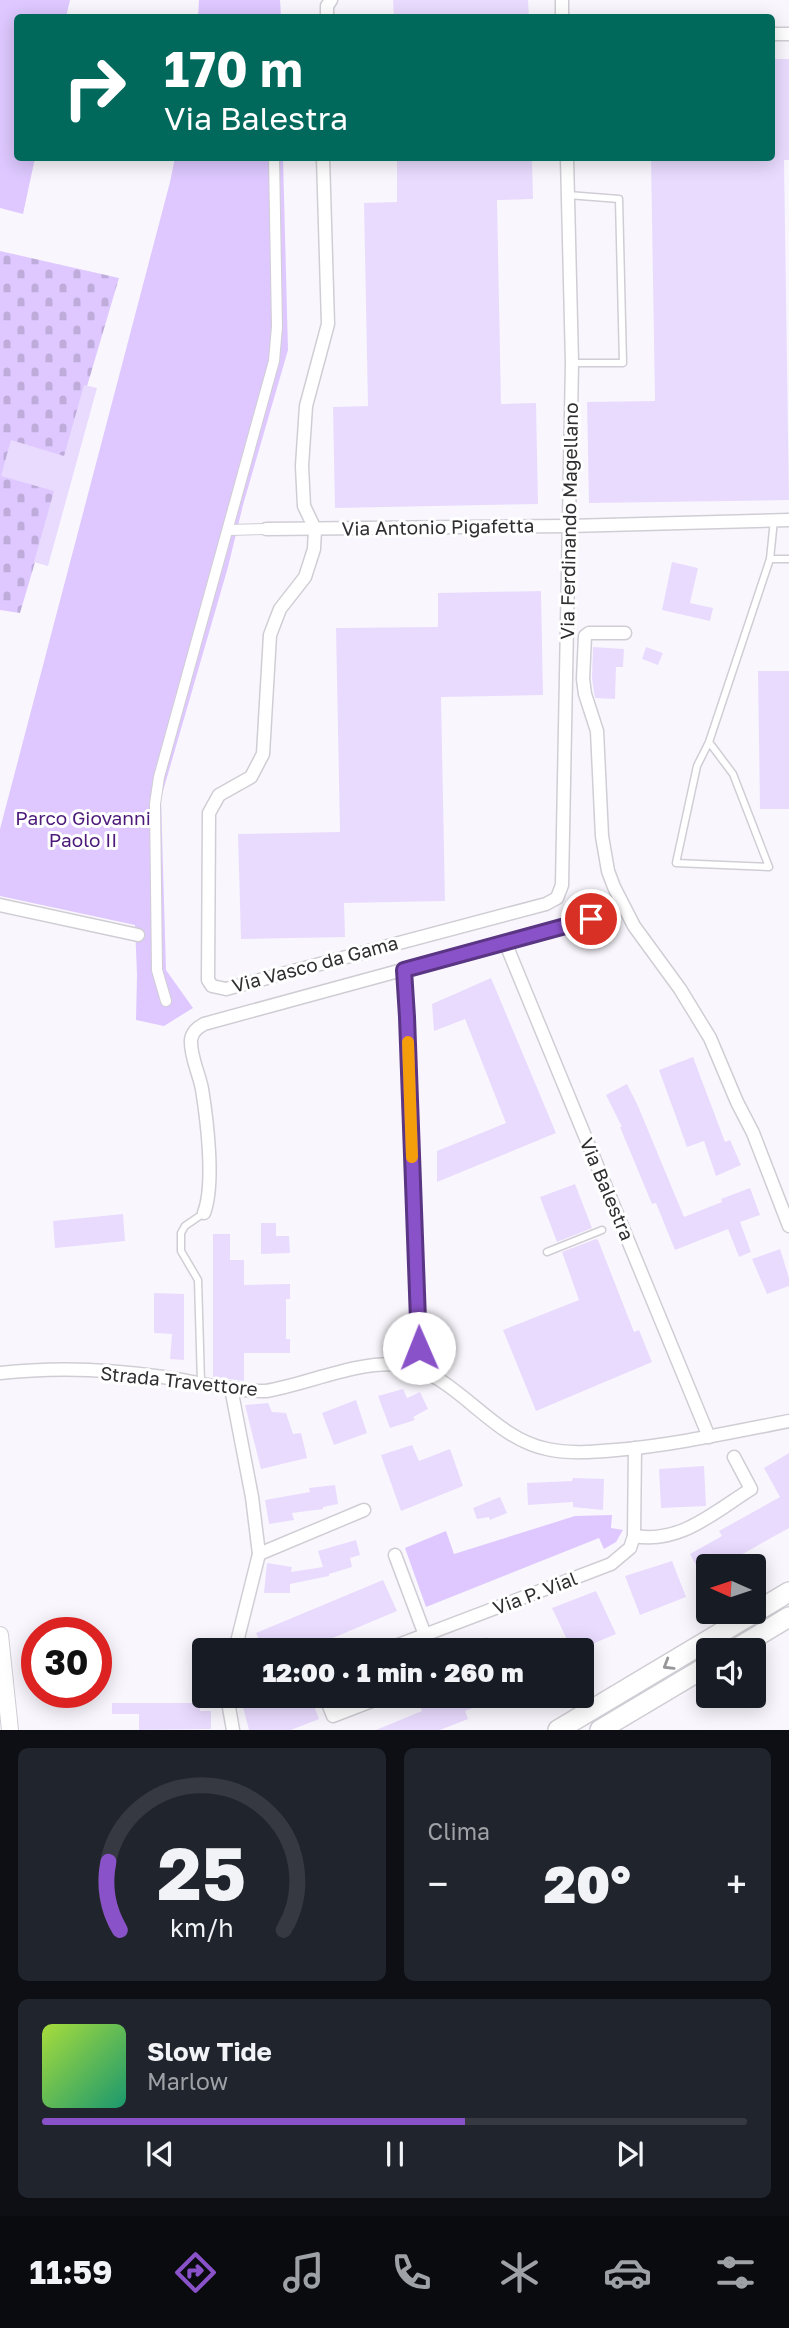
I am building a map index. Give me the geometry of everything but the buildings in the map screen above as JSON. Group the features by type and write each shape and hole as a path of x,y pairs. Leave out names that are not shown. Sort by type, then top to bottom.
{"main road":[{"path":"558,1730 789,1592"},
{"path":"754,1638 789,1617"},
{"path":"600,1730 696,1673"}],"street":[{"path":"166,1001 157,970 155,804 159,777 271,378 277,343 274,161"},
{"name":"Via Vasco da Gama","path":"323,161 328,324 306,407 302,466 304,506 315,529 314,548 305,577 280,609 270,635 263,754 251,777 219,795 208,813 208,980 212,986 226,989 546,904 557,898 562,885"},
{"name":"Via Ferdinando Magellano","path":"562,885 572,363 567,161"},
{"name":"Via Antonio Pigafetta","path":"228,530 789,520"},
{"path":"625,633 589,633 584,636 583,678 597,731 602,836 608,871 634,926 680,989 710,1038 753,1133 789,1226"},
{"path":"0,905 156,939"},
{"path":"204,1213 209,1200 206,1123 192,1048 193,1033 204,1024 591,919 600,918 607,921"},
{"name":"Via Balestra","path":"505,942 709,1437"},
{"path":"404,970 419,1343 414,1368"},
{"name":"Strada Travettore","path":"0,1373 23,1370 114,1372 266,1391 375,1365 402,1365 414,1368 446,1385 502,1430 534,1446 575,1452 635,1448 789,1421"},
{"path":"231,1388 252,1497 259,1554 238,1638"},
{"path":"635,1448 634,1536 652,1539 681,1533 751,1489 734,1457"},
{"path":"259,1554 364,1510"},
{"name":"Via P. Vial","path":"417,1638 611,1564 630,1548 634,1536"},
{"path":"395,1555 425,1635"},
{"path":"0,1635 10,1730"},
{"path":"229,1708 233,1730"},
{"path":"330,1708 333,1716 354,1708"}],"lane":[{"path":"568,195 619,199 623,363 572,363"},
{"path":"709,741 733,774 769,867 676,863 697,766 709,741 770,559 774,520"},
{"path":"770,559 789,559"},
{"path":"201,1382 198,1280 182,1257 181,1233 185,1226 204,1213"},
{"path":"547,1252 602,1230"}],"green space":[{"path":"0,0 70,0 67,14 14,14 14,161 34,161 23,214 0,208"},
{"path":"199,0 280,0 281,14 198,14"},
{"name":"Parco Giovanni Paolo II","path":"174,161 283,161 288,350 161,798 166,970 193,1008 164,1026 136,1020 135,925 0,896 0,829"},
{"path":"0,251 119,278 20,613 0,610"},
{"path":"612,1515 611,1528 623,1530 616,1542 604,1549 599,1538 426,1607 405,1548 446,1531 454,1554 575,1516"}],"slow traffic":[{"path":"408,1042 412,1157"}],"route":[{"path":"419,1348 404,970 591,919"}]}
